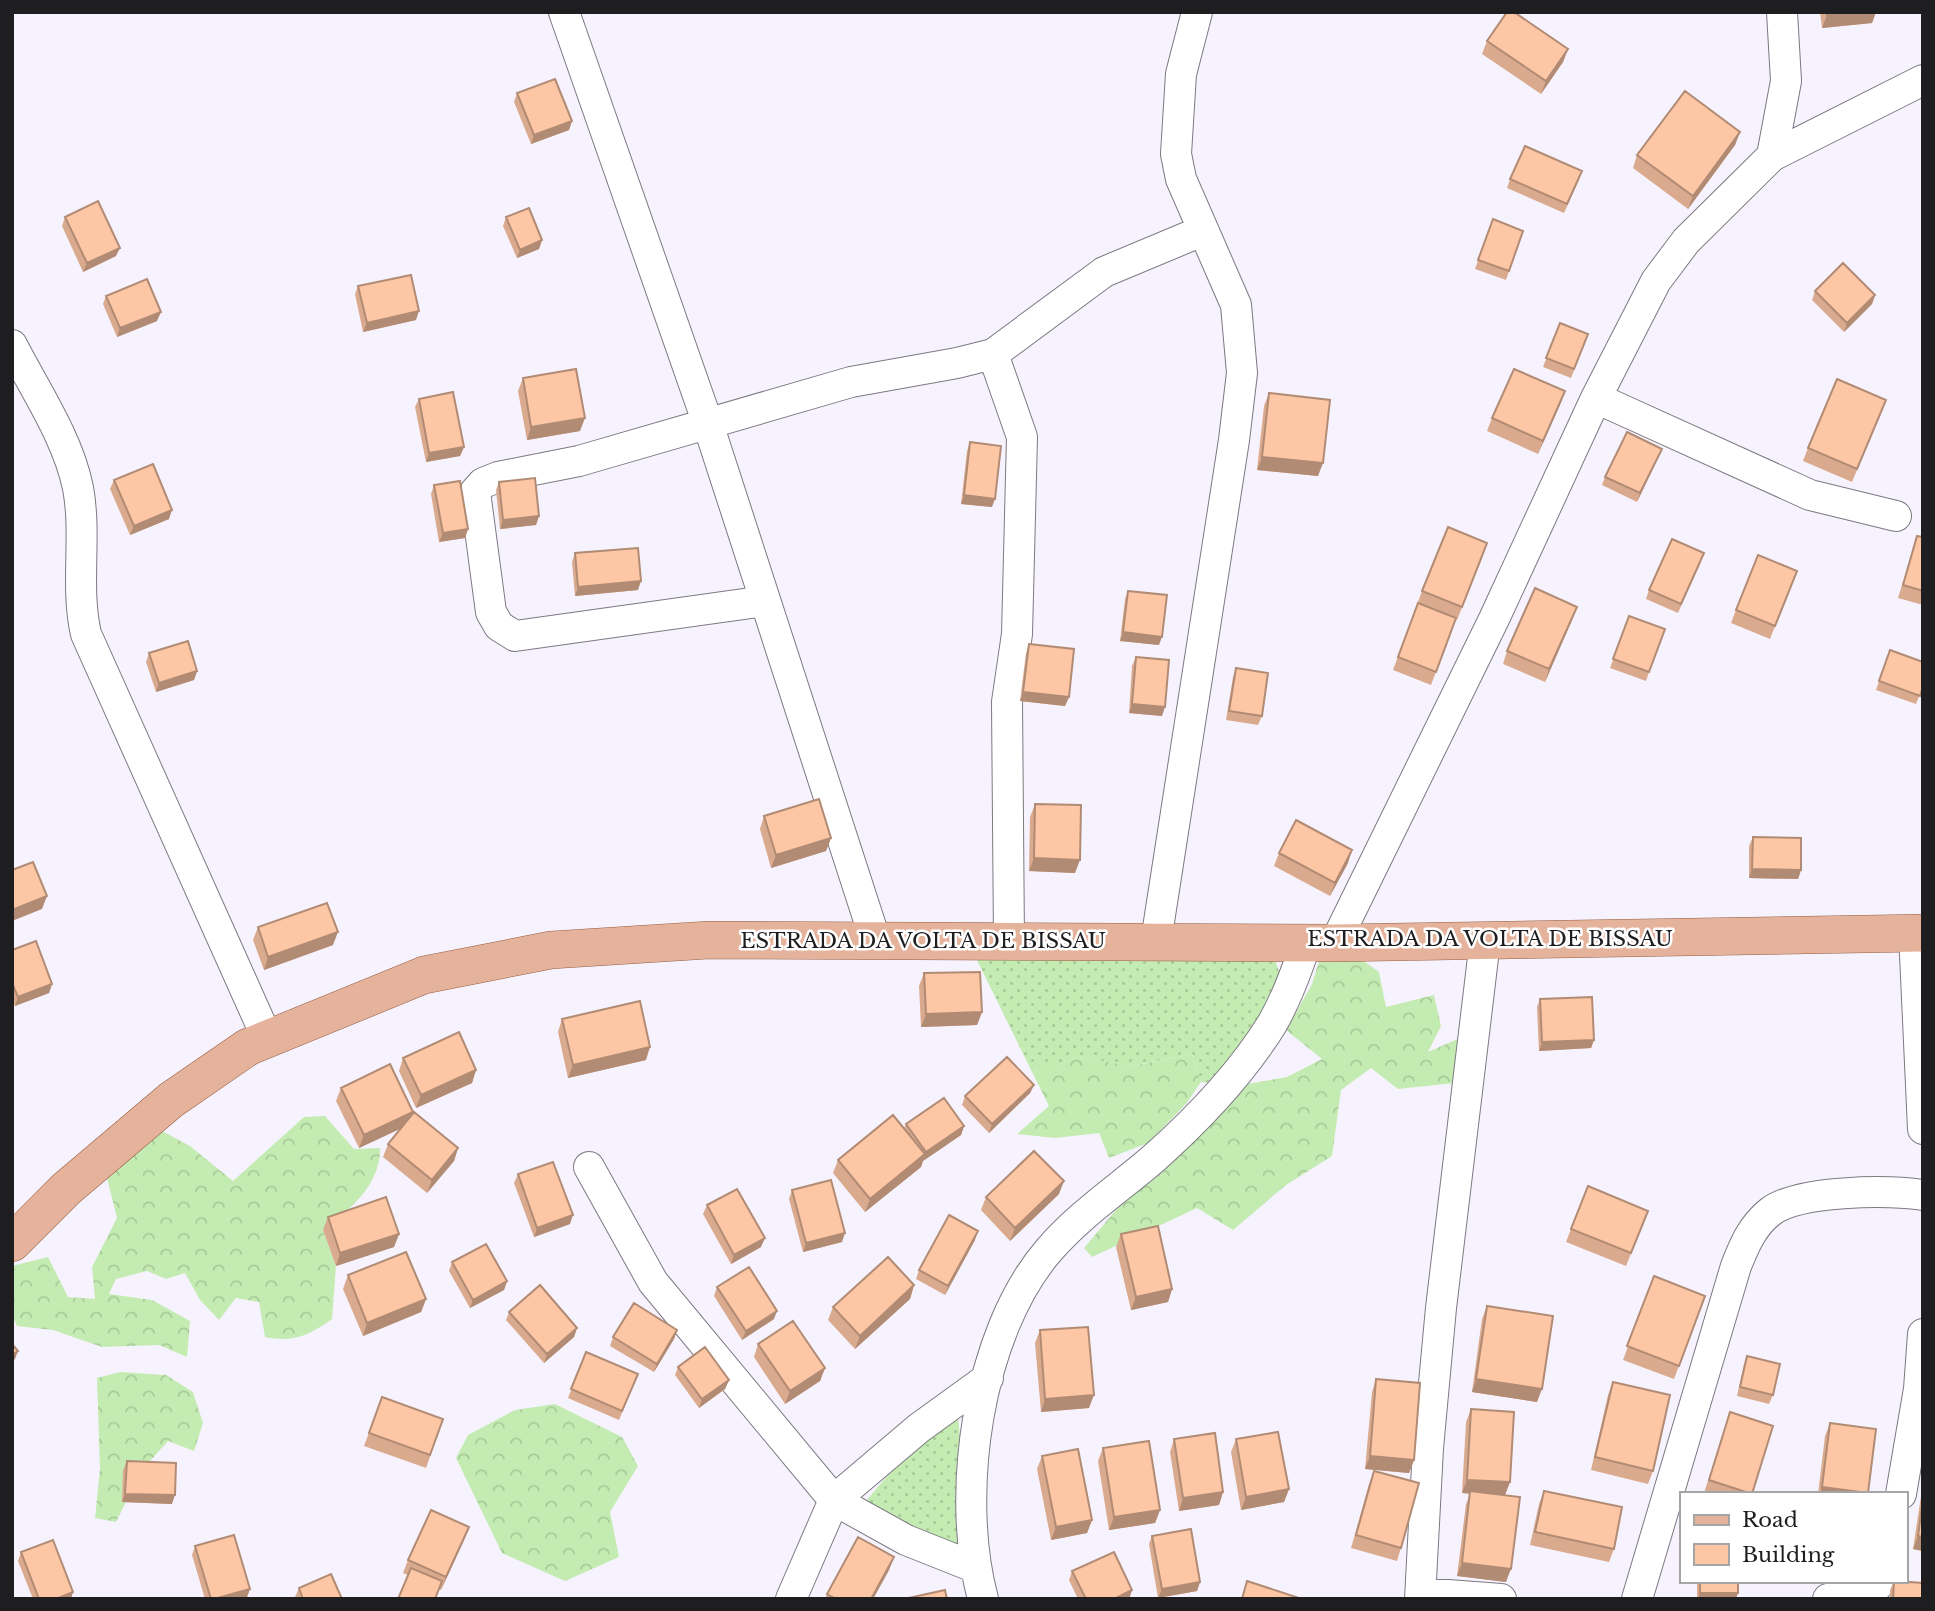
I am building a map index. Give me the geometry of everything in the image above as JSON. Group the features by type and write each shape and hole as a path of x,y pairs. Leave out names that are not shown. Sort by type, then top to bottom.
{"main road":[{"name":"ESTRADA DA VOLTA DE BISSAU","path":"12,1243 66,1189 171,1100 267,1038 424,975 551,950 709,940 1321,942 1919,933"}],"street":[{"path":"564,12 708,424 875,939"},
{"path":"1156,942 1234,440 1242,373 1236,305 1230,285 1202,231 1181,179 1176,154 1181,74 1197,12"},
{"path":"1772,156 1786,80 1782,12"},
{"path":"982,1599 974,1567 970,1510 972,1463 988,1378 1018,1297 1048,1250 1169,1144 1221,1089 1272,1024 1289,990 1321,942 1488,631 1596,398 1656,281 1686,241 1772,156 1923,80"},
{"path":"765,601 515,636 499,626 491,612 475,492 483,483 498,477 579,461 850,382 993,354 1104,272 1202,231"},
{"path":"12,345 68,456 78,489 80,610 86,634 267,1038"},
{"path":"993,354 1022,438 1017,634 1007,702 1009,941"},
{"path":"1596,398 1810,495 1896,516"},
{"path":"1919,933 1923,1129"},
{"path":"1485,941 1441,1308 1428,1448 1421,1596 1501,1599"},
{"path":"589,1167 653,1282 834,1500 906,1540 974,1567"},
{"path":"1637,1599 1736,1266 1749,1235 1771,1211 1821,1195 1896,1191 1923,1195"},
{"path":"1901,1492 1919,1389 1923,1334"},
{"path":"791,1599 834,1500 919,1428 988,1378"},
{"path":"1828,1599 1878,1588"}],"green space":[{"path":"972,950 1255,953 1276,962 1282,982 1232,1066 1206,1083 1201,1082 1192,1054 1131,1066 1079,1057 1055,1066 1040,1066 1033,1074"},
{"path":"1321,955 1358,957 1379,972 1386,1007 1434,995 1441,1026 1428,1052 1469,1034 1474,1081 1398,1089 1371,1068 1341,1090 1332,1156 1286,1185 1233,1230 1197,1208 1092,1257 1084,1248 1125,1199 1247,1084 1287,1077 1322,1059 1286,1030 1312,984"},
{"path":"1192,1054 1201,1082 1186,1104 1148,1143 1109,1158 1099,1133 1055,1138 1017,1134 1049,1106 1033,1074 1040,1066 1055,1066 1079,1057 1132,1066"},
{"path":"325,1116 354,1149 380,1148 379,1161 370,1184 353,1205 323,1230 336,1266 332,1319 324,1325 293,1338 265,1337 259,1302 236,1298 219,1320 200,1300 185,1273 166,1279 147,1271 116,1279 109,1294 152,1300 190,1321 187,1357 159,1345 102,1347 53,1330 17,1326 12,1315 12,1266 48,1257 68,1297 95,1299 92,1267 117,1218 105,1170 153,1126 190,1146 233,1181 304,1117"},
{"path":"120,1372 166,1375 193,1392 203,1423 194,1451 168,1441 142,1470 116,1522 95,1518 100,1469 97,1378"},
{"path":"555,1404 622,1437 638,1466 610,1512 619,1557 565,1581 502,1553 456,1458 468,1435 515,1410"},
{"path":"957,1408 973,1557 853,1516 930,1426"}],"building":[{"path":"1507,12 1514,12 1568,49 1546,81 1487,41"},
{"path":"1826,12 1855,12 1827,15"},
{"path":"555,79 572,121 534,135 517,93"},
{"path":"1685,91 1740,132 1693,196 1637,155"},
{"path":"1525,146 1582,171 1567,204 1510,179"},
{"path":"98,201 120,248 87,263 65,217"},
{"path":"529,208 542,240 520,250 506,217"},
{"path":"1493,219 1523,231 1509,271 1478,260"},
{"path":"1843,263 1875,295 1847,323 1815,291"},
{"path":"411,275 419,311 367,323 358,286"},
{"path":"147,279 161,312 120,328 106,296"},
{"path":"1560,323 1588,334 1574,369 1546,358"},
{"path":"576,369 585,418 531,427 523,378"},
{"path":"1514,369 1565,391 1543,441 1492,418"},
{"path":"1837,379 1886,400 1857,469 1808,448"},
{"path":"453,392 464,447 429,453 419,399"},
{"path":"1269,393 1330,400 1323,463 1262,457"},
{"path":"1627,432 1662,449 1640,493 1605,477"},
{"path":"970,442 1001,446 995,499 964,495"},
{"path":"153,464 172,510 134,526 114,480"},
{"path":"535,478 539,516 503,520 499,482"},
{"path":"460,481 468,529 443,533 434,485"},
{"path":"1448,527 1487,543 1462,607 1422,591"},
{"path":"1917,536 1923,537 1923,591 1903,585"},
{"path":"1672,539 1704,553 1681,604 1649,590"},
{"path":"638,548 641,581 578,587 575,553"},
{"path":"1758,555 1797,571 1775,626 1736,610"},
{"path":"1535,588 1577,607 1549,669 1507,651"},
{"path":"1128,591 1167,595 1162,637 1123,632"},
{"path":"1418,603 1456,618 1436,672 1398,657"},
{"path":"1629,616 1665,629 1649,672 1613,659"},
{"path":"188,641 197,671 159,683 149,653"},
{"path":"1029,644 1074,649 1069,697 1023,692"},
{"path":"1890,650 1923,662 1923,687 1920,696 1879,681"},
{"path":"1136,657 1169,660 1165,707 1132,704"},
{"path":"1236,668 1268,673 1262,716 1229,711"},
{"path":"819,799 831,838 776,855 764,816"},
{"path":"1035,804 1081,805 1080,860 1034,858"},
{"path":"1296,820 1352,850 1335,883 1279,853"},
{"path":"1753,837 1801,838 1801,870 1752,869"},
{"path":"33,862 47,896 12,910 12,870"},
{"path":"327,903 338,932 268,957 258,927"},
{"path":"36,941 52,984 18,997 12,983 12,950"},
{"path":"980,972 982,1012 926,1014 924,973"},
{"path":"1592,997 1594,1040 1542,1042 1540,999"},
{"path":"640,1001 650,1047 573,1065 562,1019"},
{"path":"459,1032 476,1070 421,1095 403,1058"},
{"path":"1007,1057 1034,1085 992,1124 965,1096"},
{"path":"390,1064 413,1112 364,1135 341,1088"},
{"path":"944,1098 964,1126 926,1152 906,1124"},
{"path":"414,1112 458,1148 432,1180 388,1144"},
{"path":"893,1115 925,1154 870,1199 838,1160"},
{"path":"1034,1151 1064,1181 1015,1228 986,1197"},
{"path":"553,1162 573,1215 537,1228 518,1174"},
{"path":"831,1180 845,1233 806,1243 792,1190"},
{"path":"1588,1186 1648,1211 1631,1253 1571,1229"},
{"path":"737,1189 765,1238 734,1255 707,1205"},
{"path":"386,1197 399,1234 340,1253 328,1217"},
{"path":"949,1215 978,1231 948,1286 919,1270"},
{"path":"1158,1226 1172,1289 1136,1297 1121,1234"},
{"path":"486,1244 507,1281 473,1300 452,1262"},
{"path":"406,1252 426,1299 367,1323 348,1275"},
{"path":"888,1257 914,1285 860,1336 833,1307"},
{"path":"749,1267 777,1311 746,1331 717,1287"},
{"path":"1654,1276 1705,1296 1679,1366 1627,1346"},
{"path":"540,1285 577,1328 547,1354 509,1312"},
{"path":"634,1303 677,1330 657,1364 613,1337"},
{"path":"1487,1306 1553,1316 1542,1389 1476,1379"},
{"path":"793,1321 825,1368 790,1391 758,1344"},
{"path":"1088,1327 1094,1395 1045,1399 1040,1330"},
{"path":"12,1344 18,1351 12,1355"},
{"path":"705,1347 729,1380 702,1399 678,1367"},
{"path":"586,1352 638,1374 622,1411 571,1389"},
{"path":"1747,1356 1780,1364 1773,1395 1740,1387"},
{"path":"1376,1379 1420,1383 1414,1460 1370,1456"},
{"path":"1613,1382 1670,1395 1653,1471 1595,1457"},
{"path":"382,1397 443,1419 430,1455 369,1433"},
{"path":"1471,1409 1514,1412 1510,1482 1467,1480"},
{"path":"1730,1412 1773,1426 1753,1492 1709,1480"},
{"path":"1830,1423 1876,1429 1868,1492 1822,1487"},
{"path":"1278,1432 1289,1489 1246,1497 1236,1439"},
{"path":"1215,1433 1223,1492 1183,1498 1174,1439"},
{"path":"1149,1441 1160,1510 1114,1517 1103,1448"},
{"path":"1078,1449 1092,1520 1056,1527 1042,1456"},
{"path":"127,1461 176,1463 175,1495 125,1494"},
{"path":"1374,1471 1419,1483 1401,1548 1356,1535"},
{"path":"1470,1491 1520,1497 1511,1569 1462,1563"},
{"path":"1544,1491 1622,1507 1614,1549 1535,1532"},
{"path":"1923,1500 1923,1537 1918,1536"},
{"path":"431,1510 469,1527 446,1577 408,1560"},
{"path":"1191,1529 1200,1582 1162,1589 1152,1536"},
{"path":"234,1535 250,1589 211,1599 195,1546"},
{"path":"858,1537 894,1557 871,1599 836,1599 827,1594"},
{"path":"53,1540 73,1592 56,1599 39,1599 21,1552"},
{"path":"1114,1552 1132,1590 1114,1599 1086,1599 1072,1571"},
{"path":"411,1568 442,1581 435,1599 398,1599"},
{"path":"331,1574 342,1599 303,1599 299,1588"},
{"path":"1247,1581 1299,1598 1299,1599 1242,1599"},
{"path":"1700,1583 1738,1583 1738,1593 1700,1593"},
{"path":"1894,1583 1923,1583 1923,1599 1893,1599"},
{"path":"945,1590 947,1599 904,1599"}]}
